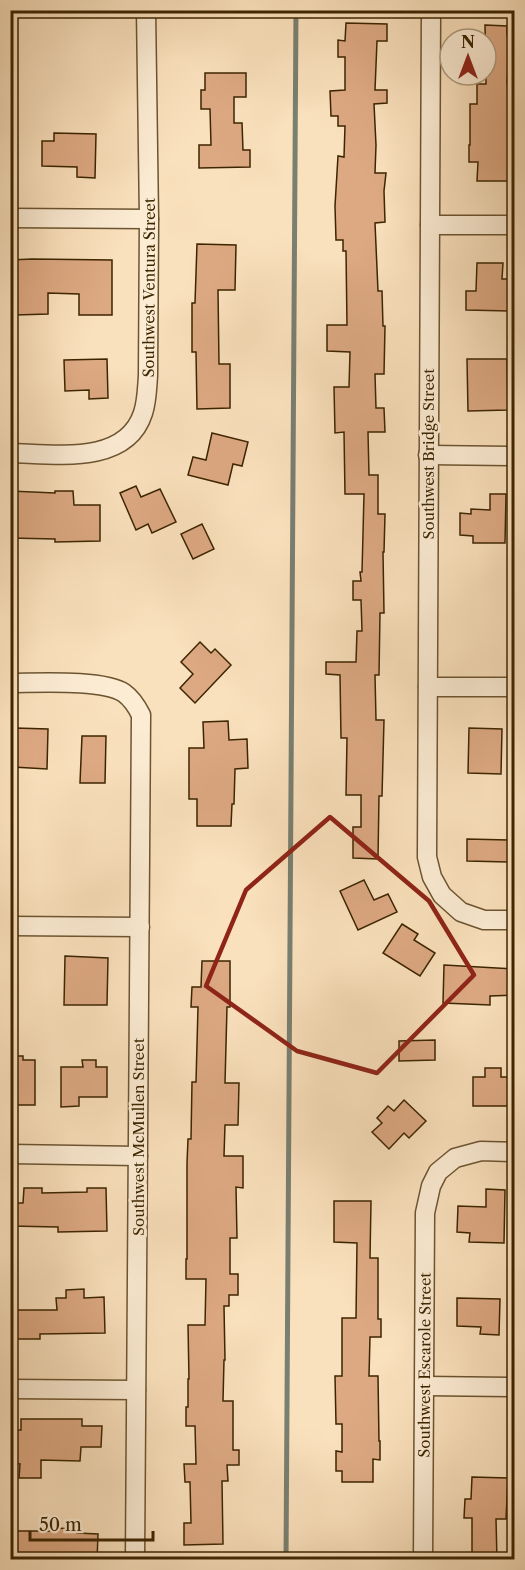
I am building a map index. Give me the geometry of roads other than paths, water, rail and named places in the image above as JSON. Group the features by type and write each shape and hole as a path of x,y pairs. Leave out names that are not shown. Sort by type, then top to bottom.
{"street":[{"name":"Southwest Ventura Street","path":"10,453 98,452 125,440 143,414 147,397 148,365 149,219 146,10"},
{"name":"Southwest Bridge Street","path":"431,10 427,857 432,877 442,895 461,912 484,920 514,920"},
{"path":"10,218 149,219"},
{"path":"430,225 514,225"},
{"path":"428,455 514,456"},
{"name":"Southwest McMullen Street","path":"10,683 97,684 123,692 141,716 135,1560"},
{"path":"428,687 514,687"},
{"path":"10,926 140,927"},
{"name":"Southwest Escarole Street","path":"423,1560 425,1213 430,1186 438,1172 455,1158 481,1151 514,1152"},
{"path":"10,1154 138,1156"},
{"path":"425,1386 514,1387"},
{"path":"10,1389 136,1390"}],"waterway":[{"path":"286,1560 296,10"}]}
